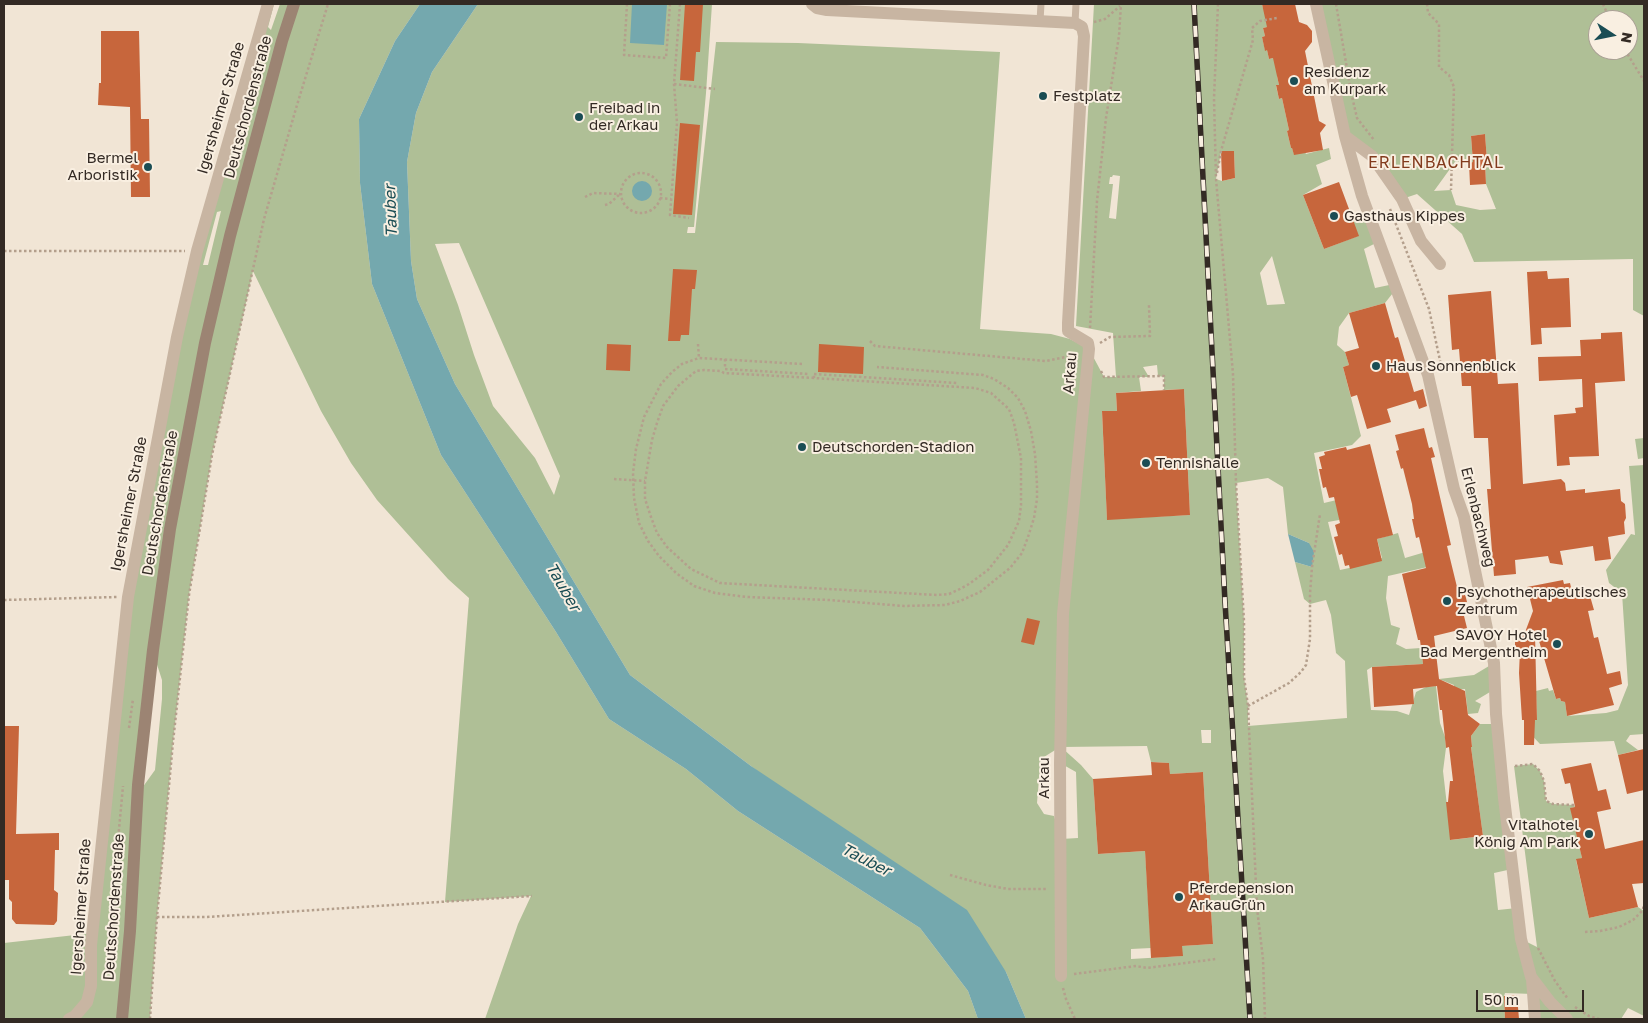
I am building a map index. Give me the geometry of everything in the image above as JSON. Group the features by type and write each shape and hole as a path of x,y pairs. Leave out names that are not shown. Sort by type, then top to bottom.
{"street":[{"name":"Igersheimer Straße","path":"74,1018 87,1002 91,986 92,939 128,597 177,337 197,251 268,4"},
{"name":"Deutschordenstraße","path":"122,1019 130,931 138,785 151,667 170,529 205,343 230,236 282,41 294,4"},
{"path":"812,4 817,8 827,10 1075,23"},
{"name":"Erlenbachweg","path":"1316,4 1346,136 1362,196 1428,375 1454,489 1464,517 1494,663 1501,769 1521,940 1531,977 1535,1019"},
{"name":"Arkau","path":"1061,976 1060,675 1063,614 1089,349 1088,343 1068,331 1084,36 1082,27 1075,23"},
{"path":"1346,136 1372,156 1402,199 1421,241 1440,264"},
{"name":"Erlenbachweg","path":"1531,977 1550,1002 1567,1019"}],"lane":[{"path":"1040,21 1041,4"},
{"path":"1075,23 1076,4"}],"path":[{"path":"150,1019 173,742 189,595 212,455 264,219 296,105 328,4"},
{"path":"627,4 624,55 666,58 670,4"},
{"path":"680,4 674,84 677,123 670,216 689,218"},
{"path":"1218,4 1214,98 1216,179 1233,374 1236,483 1244,621 1244,677 1248,706 1256,891 1263,959 1265,1019"},
{"path":"1336,4 1357,118 1377,144"},
{"path":"1427,4 1428,14 1439,24 1439,67 1449,75 1454,87 1451,190"},
{"path":"1075,23 1094,22 1105,19 1120,5"},
{"path":"1089,349 1097,201 1106,118 1119,36 1120,5"},
{"path":"1216,179 1223,142 1253,40 1252,28 1260,21 1277,18"},
{"path":"1631,60 1644,81"},
{"path":"674,84 714,89"},
{"path":"642,172 649,174 659,184 661,190 660,198 654,208 642,213 630,210 625,206 620,194 621,187 629,176 642,172"},
{"path":"585,197 593,193 620,194"},
{"path":"605,205 609,204 620,194"},
{"path":"660,198 671,200"},
{"path":"1388,204 1429,309 1442,370"},
{"path":"4,251 197,251"},
{"path":"870,341 875,346 1046,361 1068,358 1110,337 1150,336 1149,305"},
{"path":"698,344 699,358"},
{"path":"802,364 699,358 682,364 661,384 651,401 640,430 633,480 639,523 648,541 659,556 676,573 694,586 708,590 747,597 928,606 945,605 980,592 1010,568 1022,552 1034,518 1037,499 1036,469 1031,431 1025,411 1018,398 994,378 960,372 877,367"},
{"path":"725,359 726,369 809,374"},
{"path":"1100,370 1104,377 1164,376 1164,390"},
{"path":"696,371 814,378 975,388 992,393 1009,409 1014,423 1021,458 1021,505 1018,521 1008,545 988,570 969,584 949,594 720,583 691,569 667,547 657,533 650,517 645,499 645,481 652,440 663,406 678,386 696,371"},
{"path":"814,378 814,374 957,383"},
{"path":"614,480 645,481"},
{"path":"1248,706 1290,683 1302,672 1306,665 1310,639 1312,567 1320,514"},
{"path":"4,600 128,597"},
{"path":"1501,769 1533,764 1540,771 1544,781 1546,801 1553,804 1574,805"},
{"path":"950,875 1008,889 1061,889"},
{"path":"157,917 207,917 532,896"},
{"path":"1585,932 1619,927 1633,920 1642,911 1644,906"},
{"path":"1521,940 1538,947 1570,1004 1589,1016 1599,1019"},
{"path":"1075,1019 1066,999 1061,976 1136,966 1147,968 1216,959"}],"green space":[{"path":"268,4 274,4 268,27 271,30 280,4 420,4 395,41 359,119 360,183 372,284 441,455 556,632 609,719 686,769 738,811 920,928 968,991 978,1019 485,1019 518,924 531,896 445,902 469,598 448,579 377,500 351,463 321,411 253,271 212,455 189,595 173,742 150,1019 4,1019 4,943 93,933 128,597 177,337 197,251","holes":["221,211 208,265 203,265 217,212","153,652 162,680 155,770 137,795"]},
{"path":"478,4 712,4 694,227 688,227 687,233 695,233 716,42 798,43 1000,52 980,329 1051,334 1070,339 1089,349 1104,377 1116,377 1113,333 1076,326 1094,4 1262,4 1263,8 1279,24 1263,28 1265,36 1262,37 1269,59 1285,55 1289,74 1277,76 1279,85 1276,86 1279,99 1282,98 1291,148 1294,154 1305,152 1306,154 1329,148 1331,159 1316,165 1322,184 1303,195 1324,249 1358,236 1351,217 1367,212 1378,242 1364,249 1375,288 1394,284 1396,289 1385,303 1349,313 1339,327 1337,345 1345,352 1349,365 1343,367 1361,436 1352,445 1314,453 1324,503 1362,494 1339,520 1328,522 1340,570 1377,562 1377,559 1382,558 1377,539 1398,533 1405,558 1439,548 1445,563 1388,576 1386,598 1391,625 1400,628 1396,644 1406,649 1421,648 1423,664 1372,667 1367,670 1371,710 1397,711 1409,715 1416,692 1426,687 1436,686 1440,723 1445,737 1446,748 1443,771 1451,840 1483,836 1471,736 1480,724 1497,724 1512,869 1494,873 1498,910 1517,908 1521,939 1537,947 1514,766 1533,764 1540,771 1544,781 1546,801 1553,804 1574,805 1575,807 1571,808 1582,858 1576,860 1589,918 1638,907 1644,911 1644,1016 1628,1008 1621,1019 1535,1019 1533,994 1505,993 1505,1019 1026,1019 1006,972 751,766 630,675 455,384 417,299 411,261 407,162 416,113 432,72","holes":["1234,151 1235,178 1222,181 1216,179 1221,152","1113,175 1120,176 1116,219 1109,218 1113,184 1109,184 1110,177","459,243 560,476 554,495 535,458 493,406 435,244","1272,256 1285,304 1267,305 1260,273","1157,365 1158,376 1164,377 1164,390 1184,389 1190,515 1107,519 1102,412 1117,411 1116,393 1141,391 1139,377 1149,377 1143,367","1268,478 1283,487 1288,534 1309,543 1312,567 1295,562 1304,599 1310,604 1326,600 1331,615 1336,653 1345,661 1347,718 1248,726 1248,706 1244,677 1244,621 1236,483","1201,730 1211,730 1211,743 1202,743","1147,746 1151,762 1169,763 1170,774 1203,772 1213,944 1182,946 1182,956 1131,959 1131,949 1151,948 1145,851 1098,854 1093,779 1061,747","1060,747 1060,763 1076,772 1078,838 1061,839 1054,816 1044,814 1037,803 1039,778 1044,757"]},
{"path":"1316,4 1644,4 1644,316 1633,310 1633,259 1474,262 1462,234 1417,194 1402,199 1387,179 1345,136","holes":["1485,134 1487,161 1485,162 1486,184 1496,209 1480,210 1456,205 1451,190 1434,191 1455,162 1473,162 1471,136"]},
{"path":"1644,438 1644,458 1638,459 1635,439"},
{"path":"1644,465 1644,734 1630,735 1626,741 1638,750 1618,755 1614,741 1540,744 1524,727 1537,719 1536,691 1548,688 1549,691 1553,690 1556,699 1560,698 1561,701 1565,702 1567,716 1606,713 1618,710 1628,685 1622,593 1609,583 1606,570 1631,534 1635,535 1629,466"},
{"path":"1494,663 1495,689 1475,701 1481,704 1478,713 1468,714 1465,689 1454,690 1454,685 1439,679 1474,675"}],"water":[{"name":"Tauber","path":"420,4 478,4 432,72 416,113 407,162 411,261 417,299 455,384 630,675 751,766 967,910 1006,972 1026,1019 978,1019 968,991 920,928 738,811 686,769 609,719 556,632 441,455 372,284 360,183 359,119 395,41"},
{"path":"632,4 667,4 664,45 630,43"},
{"path":"642,181 649,184 652,191 649,198 642,201 635,198 632,191 635,184"},
{"path":"1288,534 1309,543 1314,552 1312,567 1295,562"}],"building":[{"path":"685,4 703,4 700,52 696,52 694,81 680,80"},
{"name":"Residenz am Kurpark","path":"1262,4 1295,4 1299,22 1307,25 1312,31 1312,42 1305,51 1319,121 1326,125 1320,133 1323,150 1294,155 1291,148 1282,98 1279,99 1276,85 1279,85 1273,58 1269,59 1262,37 1265,36 1263,28 1267,27"},
{"path":"101,31 139,31 141,119 149,119 150,197 131,197 130,107 98,105 99,83 101,83"},
{"path":"680,123 700,125 692,215 673,214"},
{"path":"1485,134 1486,184 1470,185 1469,163 1473,162 1471,136"},
{"path":"1221,151 1234,151 1235,178 1222,181"},
{"name":"Gasthaus Kippes","path":"1339,182 1359,236 1324,249 1303,195"},
{"path":"673,269 697,270 695,289 692,289 689,335 681,335 680,341 668,341"},
{"path":"1547,271 1548,279 1569,278 1571,327 1541,328 1542,344 1531,345 1527,272"},
{"path":"1491,291 1498,384 1518,383 1523,484 1561,479 1565,483 1566,491 1585,489 1585,493 1620,489 1621,501 1625,504 1625,534 1608,537 1611,559 1595,561 1593,546 1560,551 1563,565 1550,563 1548,556 1515,560 1516,574 1494,576 1487,489 1491,489 1488,438 1474,438 1471,386 1462,386 1459,349 1452,350 1448,295"},
{"name":"Haus Sonnenblick","path":"1385,303 1395,338 1398,337 1414,392 1423,389 1427,406 1419,409 1416,400 1387,409 1391,422 1367,429 1357,395 1351,397 1343,367 1349,365 1345,352 1359,348 1349,313"},
{"path":"1622,332 1625,381 1595,383 1599,456 1569,457 1570,465 1557,466 1554,415 1576,413 1575,408 1583,407 1582,379 1539,381 1538,357 1581,356 1580,340 1601,339 1601,333"},
{"path":"607,344 631,345 630,371 606,370"},
{"path":"819,344 864,347 863,374 818,372"},
{"name":"Tennishalle","path":"1184,389 1190,515 1107,520 1102,411 1117,411 1116,393"},
{"path":"1424,428 1429,448 1432,447 1435,457 1431,458 1451,545 1447,546 1457,587 1463,586 1467,602 1461,604 1467,628 1434,636 1439,679 1465,691 1468,715 1480,724 1471,736 1471,747 1483,836 1450,840 1446,802 1448,802 1450,781 1453,781 1449,747 1446,748 1442,710 1440,710 1437,686 1413,689 1414,704 1374,707 1372,667 1423,664 1420,640 1418,640 1402,574 1426,568 1419,537 1416,538 1412,519 1414,519 1412,504 1403,468 1401,469 1396,451 1399,450 1395,435"},
{"path":"1370,444 1393,535 1377,539 1382,561 1350,569 1349,565 1345,566 1342,554 1339,555 1334,537 1338,536 1335,525 1340,523 1334,497 1329,498 1326,487 1323,488 1319,469 1322,469 1319,457 1325,455 1324,452 1346,447 1347,450"},
{"name":"SAVOY Hotel Bad Mergentheim","path":"1563,580 1564,584 1570,583 1572,592 1588,589 1594,610 1588,611 1594,638 1598,637 1607,674 1620,671 1622,684 1609,688 1614,705 1567,716 1565,702 1561,701 1560,698 1556,699 1537,634 1535,634 1537,720 1535,720 1534,745 1524,745 1524,720 1522,720 1519,673 1520,650 1515,649 1515,639 1524,635 1533,611 1527,587"},
{"path":"1027,618 1040,621 1034,645 1021,642"},
{"path":"4,726 19,726 16,834 59,833 59,850 55,850 54,890 58,893 57,921 54,925 16,924 12,919 9,880 4,880"},
{"path":"1644,749 1644,790 1627,794 1618,755"},
{"name":"Pferdepension ArkauGrün","path":"1151,762 1169,763 1170,774 1203,772 1213,944 1182,946 1183,956 1151,958 1145,851 1098,854 1093,779 1152,775"},
{"name":"Vitalhotel König Am Park","path":"1591,763 1598,791 1606,789 1611,809 1597,812 1605,849 1644,840 1644,883 1632,884 1638,907 1589,918 1576,859 1582,858 1570,808 1575,807 1570,783 1565,784 1561,769"},
{"path":"1517,995 1519,1019 1505,1019 1504,996"}],"railway":[{"path":"1194,4 1225,602 1250,1019"}],"place":[{"name":"Residenz am Kurpark","path":"1294,81"},
{"name":"Festplatz","path":"1043,96"},
{"name":"Freibad in der Arkau","path":"579,117"},
{"name":"Bermel Arboristik","path":"148,167"},
{"name":"Gasthaus Kippes","path":"1334,216"},
{"name":"Haus Sonnenblick","path":"1376,366"},
{"name":"Deutschorden-Stadion","path":"802,447"},
{"name":"Tennishalle","path":"1146,463"},
{"name":"Psychotherapeutisches Zentrum","path":"1447,601"},
{"name":"SAVOY Hotel Bad Mergentheim","path":"1557,644"},
{"name":"Vitalhotel König Am Park","path":"1589,834"},
{"name":"Pferdepension ArkauGrün","path":"1179,897"}],"district":[{"name":"ERLENBACHTAL","path":"1436,163"}]}
